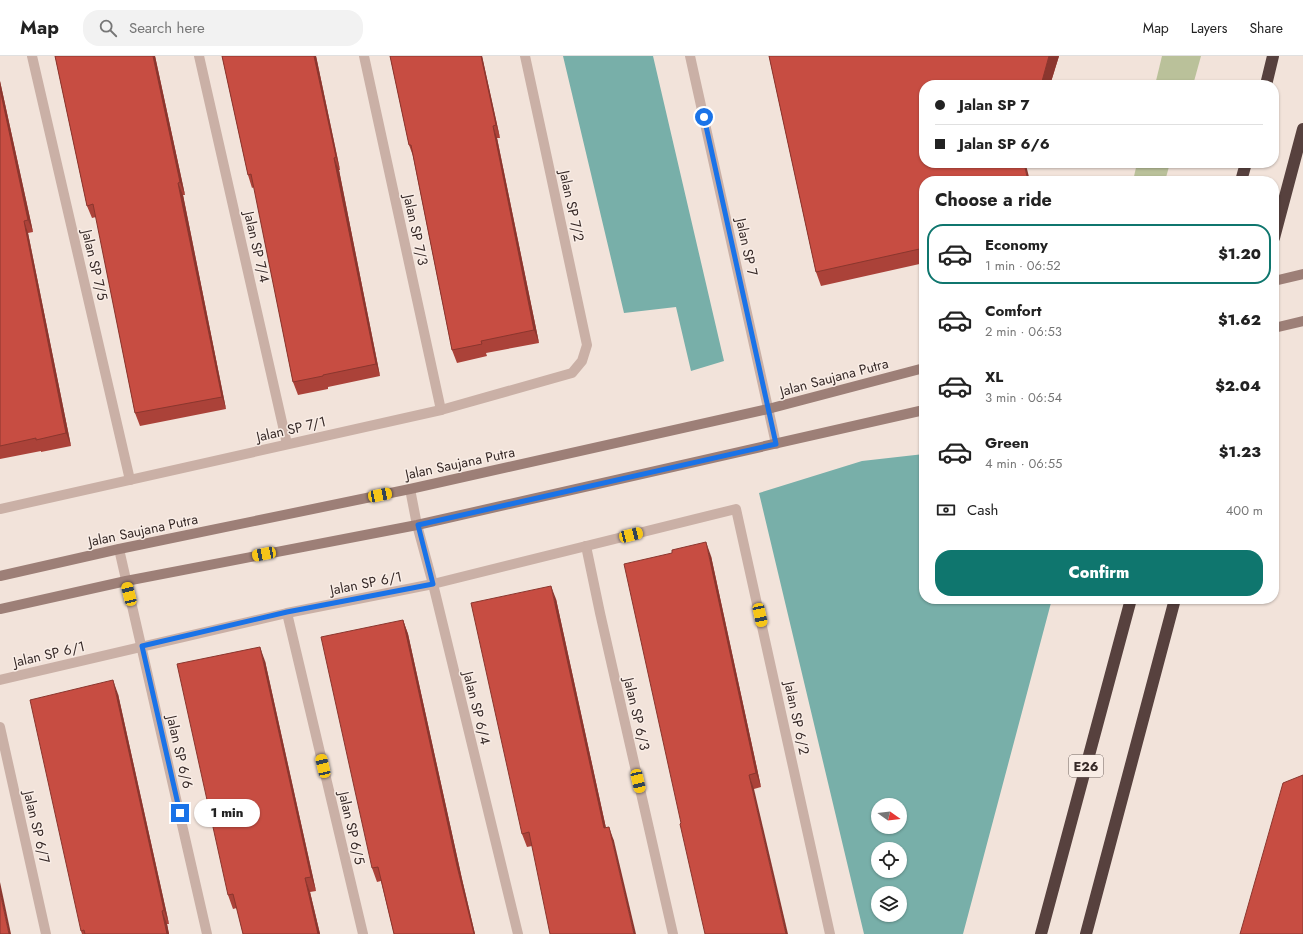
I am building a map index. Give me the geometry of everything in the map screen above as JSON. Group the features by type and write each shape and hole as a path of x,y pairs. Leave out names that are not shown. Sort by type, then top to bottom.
{"highway":[{"path":"1267,80 1273,56"},
{"path":"1279,220 1303,129"},
{"name":"E26","path":"1041,934 1130,604"},
{"path":"1086,934 1174,604"}],"main road":[{"path":"1279,280 1303,274"},
{"path":"1279,327 1303,321"},
{"name":"Jalan Saujana Putra","path":"0,576 119,549 410,489 768,409 919,369"},
{"path":"0,609 126,581 418,525 919,411"}],"street":[{"name":"Jalan SP 7/5","path":"32,56 130,480"},
{"name":"Jalan SP 7/4","path":"199,56 287,444"},
{"name":"Jalan SP 7/3","path":"364,56 441,410"},
{"name":"Jalan SP 7/2","path":"525,56 587,345 582,361"},
{"name":"Jalan SP 7","path":"690,56 776,444"},
{"name":"Jalan SP 7/1","path":"0,509 441,410 572,373 582,361"},
{"name":"Jalan SP 6/4","path":"410,489 518,934"},
{"name":"Jalan SP 6/1","path":"0,680 287,612 433,584 736,509"},
{"name":"Jalan SP 6/2","path":"736,509 830,934"},
{"name":"Jalan SP 6/3","path":"586,546 672,934"},
{"name":"Jalan SP 6/6","path":"119,549 207,934"},
{"name":"Jalan SP 6/5","path":"287,612 363,934"},
{"name":"Jalan SP 6/7","path":"0,727 46,934"}],"green space":[{"path":"1162,56 1201,56 1194,80 1156,80"},
{"path":"1136,168 1169,168 1166,176 1134,176"}],"water":[{"path":"563,56 653,56 724,361 691,371 676,307 624,313"},
{"path":"919,455 919,604 1051,604 963,934 864,934 759,493 862,461"}],"building":[{"path":"55,56 153,56 180,182 178,183 222,397 135,413 93,204 87,206"},
{"path":"222,56 314,56 336,157 334,158 376,364 293,382 251,174 248,175"},
{"path":"390,56 481,56 496,125 493,126 534,330 481,341 482,344 452,350 411,145 409,145"},
{"path":"769,56 1049,56 1042,80 919,80 919,168 1025,168 1027,176 919,176 919,249 816,272"},
{"path":"0,89 28,220 24,221 66,433 0,446"},
{"path":"706,542 756,773 749,775 786,934 705,934 624,564 672,553 672,550"},
{"path":"551,586 604,828 609,827 634,934 550,934 529,832 522,834 471,603"},
{"path":"403,620 457,866 474,934 394,934 378,867 372,868 321,637"},
{"path":"260,647 311,877 305,878 318,934 243,934 233,894 228,895 177,664"},
{"path":"113,680 164,910 162,911 167,934 85,934 84,930 81,931 30,700"},
{"path":"1303,775 1303,934 1240,934 1283,783"},
{"path":"0,892 9,934 0,934"}],"route":[{"path":"180,813 142,646 287,612 433,584 418,525 776,444 704,117"}]}
